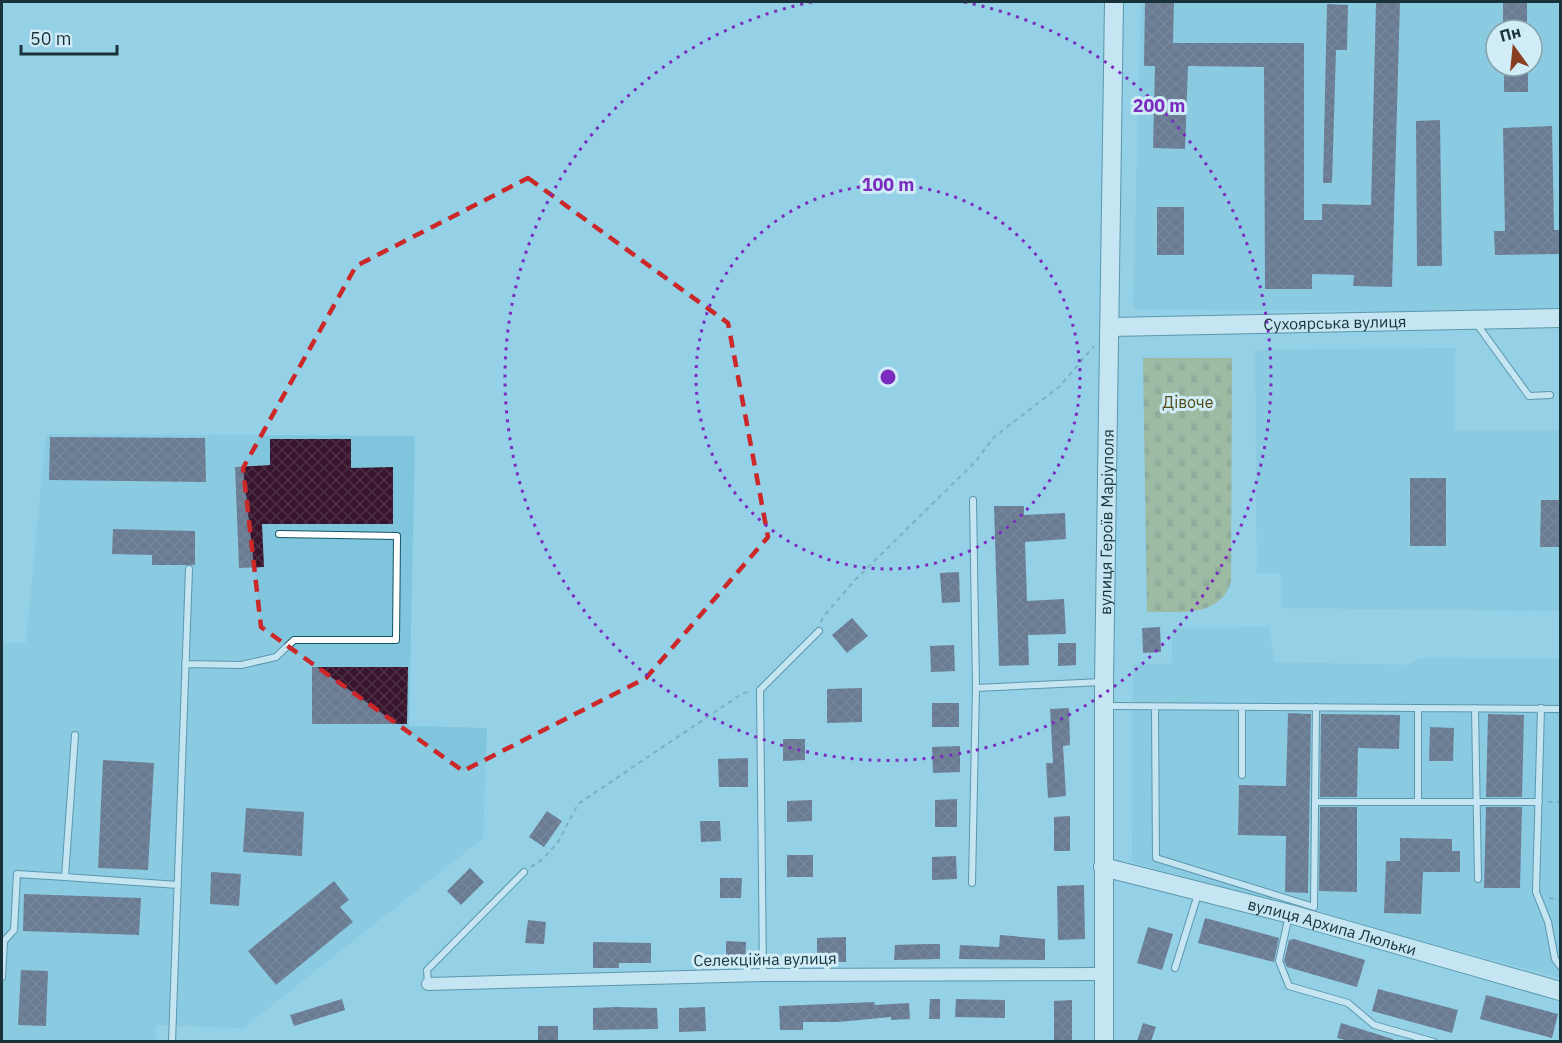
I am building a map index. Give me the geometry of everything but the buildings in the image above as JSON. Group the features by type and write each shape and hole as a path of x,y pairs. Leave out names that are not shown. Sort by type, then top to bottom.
{"street":[{"name":"вулиця Героїв Маріуполя","path":"1104,1041 1104,682 1114,2"},
{"name":"Сухоярська вулиця","path":"1110,327 1560,318"},
{"name":"вулиця Архипа Люльки","path":"1103,867 1290,914 1560,991"},
{"name":"Селекційна вулиця","path":"428,984 763,975 1103,974"}],"lane":[{"path":"1474,320 1529,396 1550,395"},
{"path":"972,883 976,688 973,500"},
{"path":"186,664 241,665 276,657 294,640 396,640 397,536 279,534"},
{"path":"172,1041 189,569"},
{"path":"763,975 760,690 819,631"},
{"path":"976,688 1104,682"},
{"path":"1104,706 1560,709"},
{"path":"1155,707 1156,858 1314,907 1316,707"},
{"path":"1242,707 1242,775"},
{"path":"1418,708 1418,802"},
{"path":"1475,708 1478,879"},
{"path":"1541,708 1536,892 1548,922 1555,959 1560,966"},
{"path":"65,877 75,735"},
{"path":"1315,802 1539,802"},
{"path":"428,984 427,970 524,872"},
{"path":"2,977 4,941 14,930 17,874 177,885"},
{"path":"1175,968 1199,890"},
{"path":"1290,914 1279,961 1289,986 1348,1003 1374,1025 1434,1041"}],"path":[{"path":"819,631 823,617 854,581 976,462 994,437 1060,386 1110,327"},
{"path":"524,872 544,858 558,842 578,804 743,693 760,690"},
{"path":"1539,802 1560,802"}],"highlighted area":[{"path":"528,178 728,323 768,537 646,678 463,771 261,627 243,468 356,266"}],"shaded area":[{"path":"1141,2 1560,2 1560,313 1133,309"},
{"path":"1455,348 1455,430 1560,430 1560,611 1281,608 1281,573 1257,573 1255,350"},
{"path":"46,434 415,436 409,726 487,728 483,838 243,1028 156,1025 155,1041 2,1041 2,643 26,643"},
{"path":"1269,627 1274,662 1406,665 1422,658 1560,659 1560,978 1137,864 1132,860 1133,665 1172,663 1172,628"}],"green space":[{"name":"Дівоче","path":"1143,358 1232,358 1231,582 1225,594 1217,602 1196,610 1147,612"}]}
